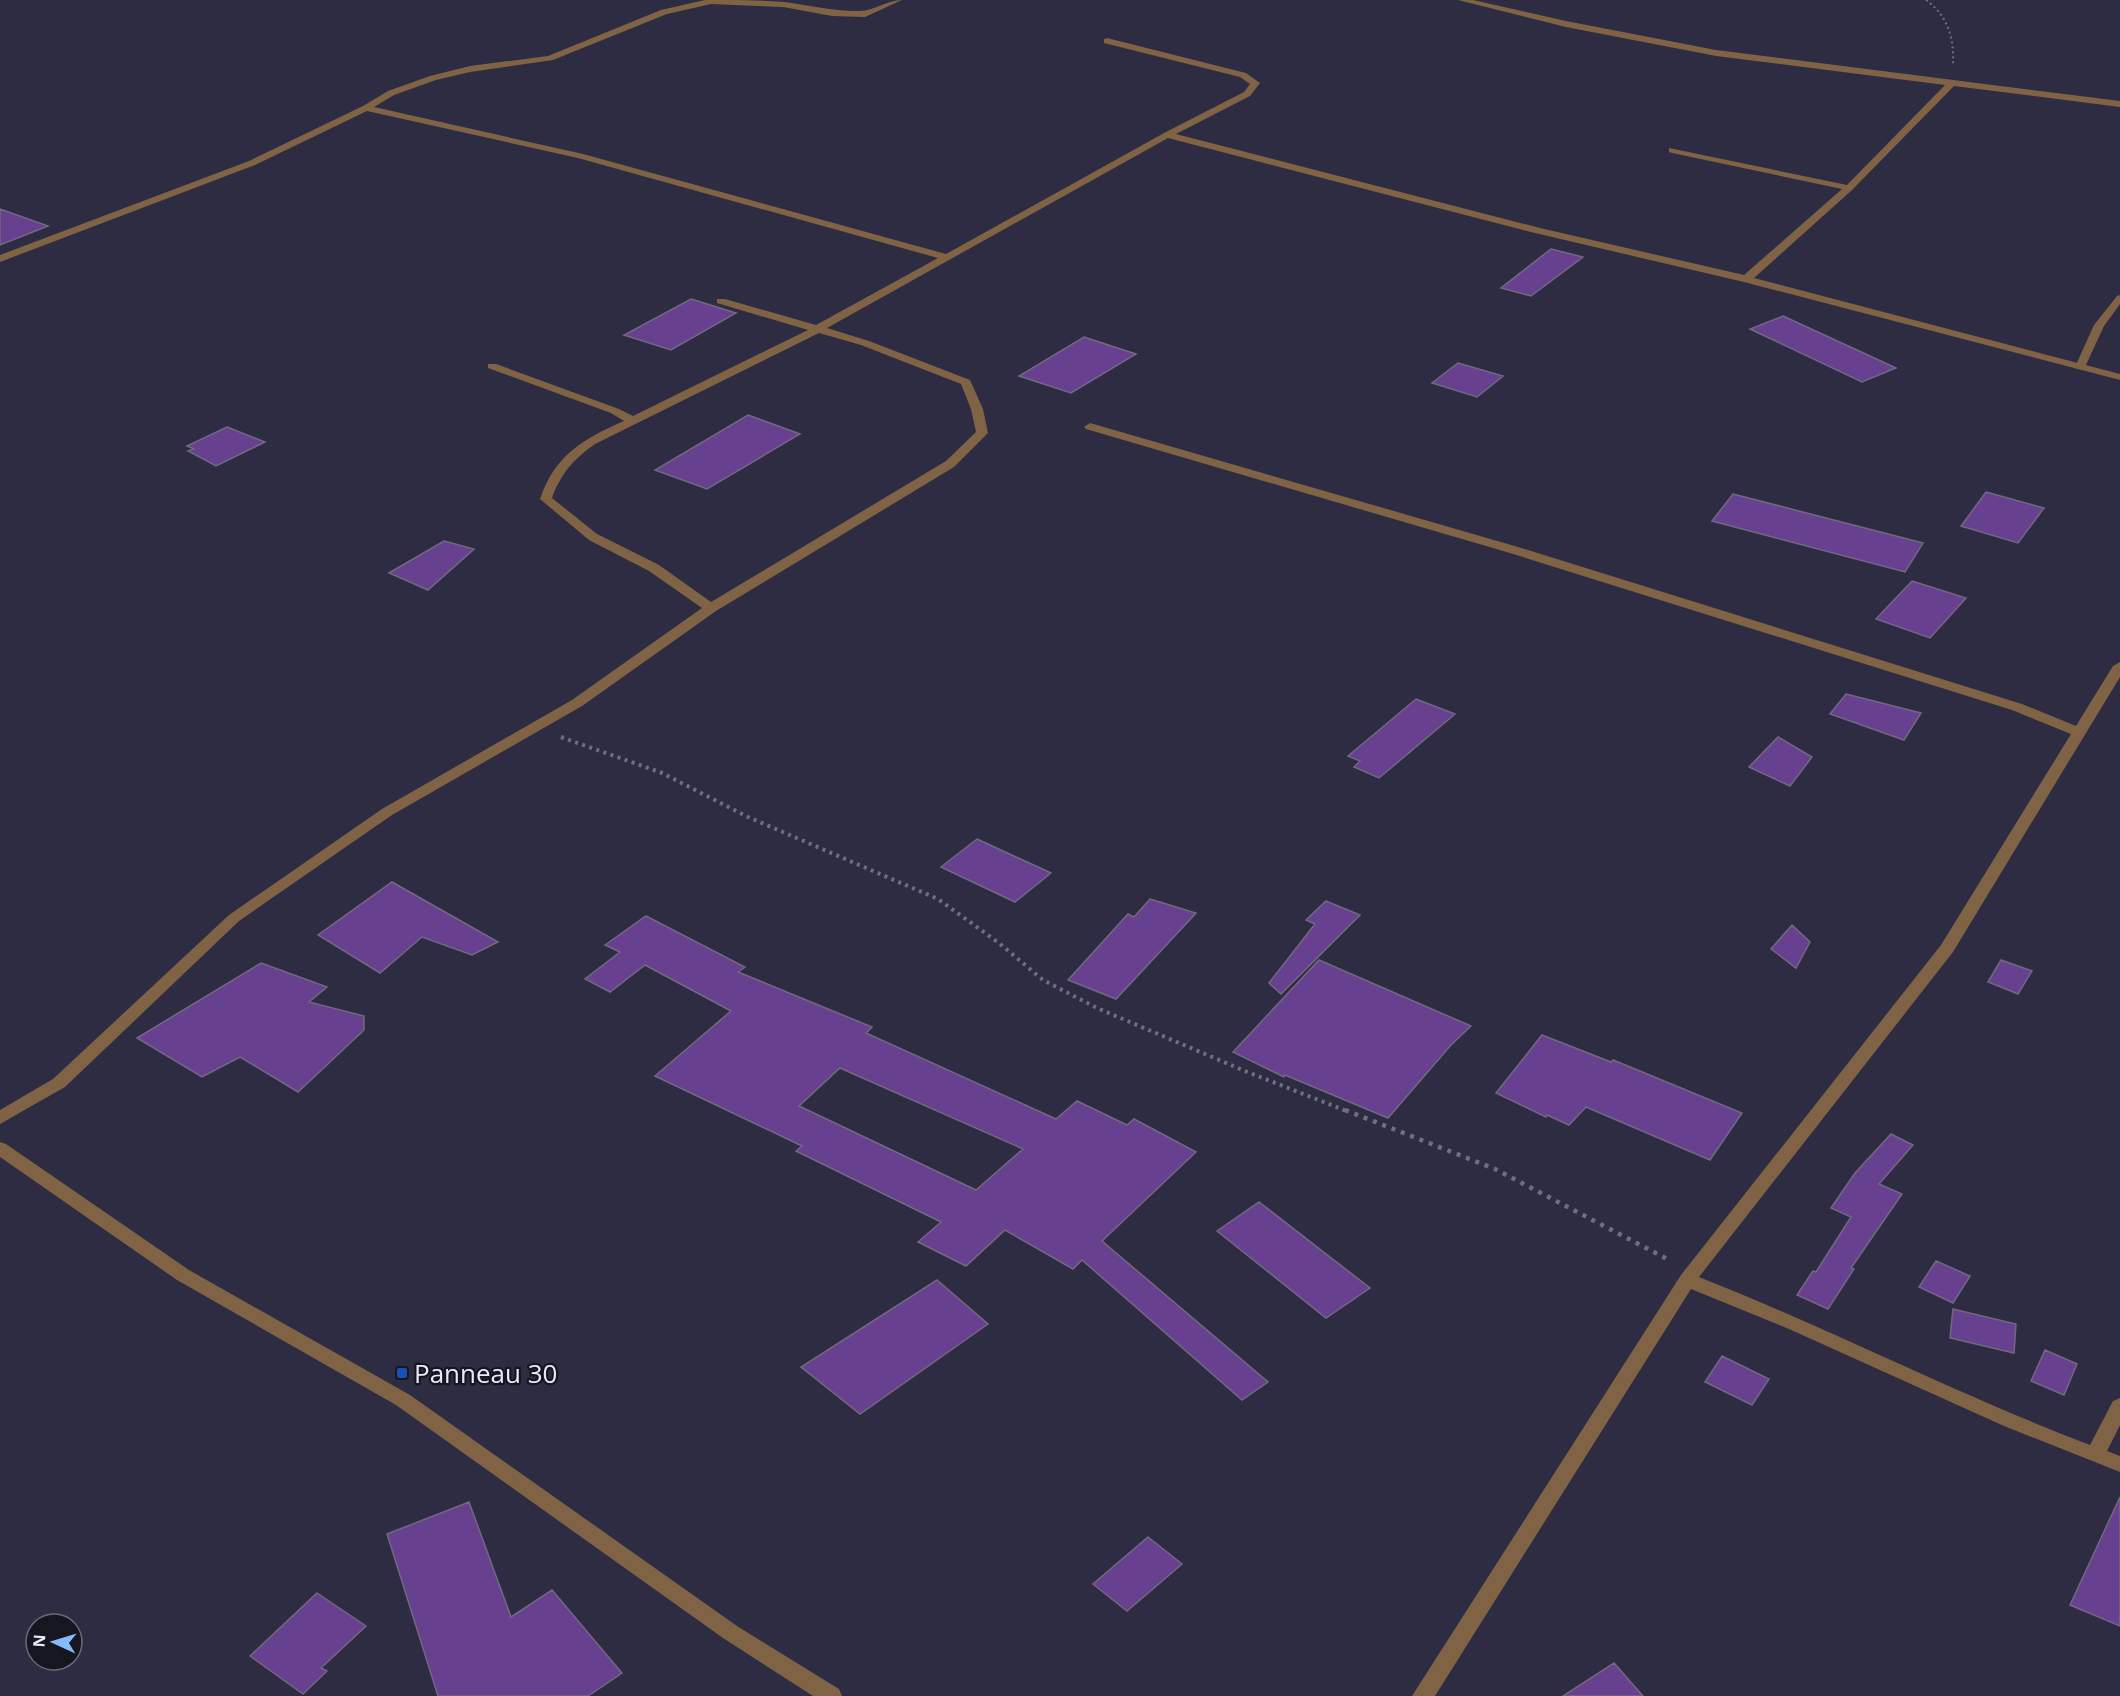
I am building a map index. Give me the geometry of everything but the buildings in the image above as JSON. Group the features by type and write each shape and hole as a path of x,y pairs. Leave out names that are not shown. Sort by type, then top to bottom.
{"street":[{"path":"0,259 252,163 366,108 391,93 433,78 470,69 550,58 626,26 689,5 711,1 755,2 865,14 898,0"},
{"path":"1462,0 1566,24 1716,53 2120,104"},
{"path":"711,608 654,568 593,537 546,499 550,484 565,460 586,443 633,422 818,329 1167,135 1247,94 1255,83 1243,75 1107,41"},
{"path":"1746,279 1849,188 1952,83"},
{"path":"366,108 580,156 946,257"},
{"path":"1167,135 1539,231 1746,279 2120,377"},
{"path":"1672,150 1849,188"},
{"path":"0,1118 59,1083 234,918 387,812 577,703 711,608 950,464 982,433 977,409 966,382 865,343 722,301"},
{"path":"492,366 615,411 633,422"},
{"path":"1090,427 1514,549 1811,645 2017,707 2078,732"},
{"path":"1423,1696 1690,1276 1947,948 2120,666"},
{"path":"0,1148 183,1275 403,1400 730,1632 831,1696"},
{"path":"1690,1276 1933,1387 2120,1464"},
{"path":"2095,1455 2120,1406"}],"lane":[{"path":"2080,367 2099,325 2120,298"}],"path":[{"path":"1926,0 1936,6 1946,18 1954,52 1952,83"},
{"path":"534,728 662,773 748,818 938,899 999,943 1043,980 1097,1008 1245,1071 1495,1169 1690,1276"}],"place":[{"name":"Panneau 30","path":"402,1373"}]}
